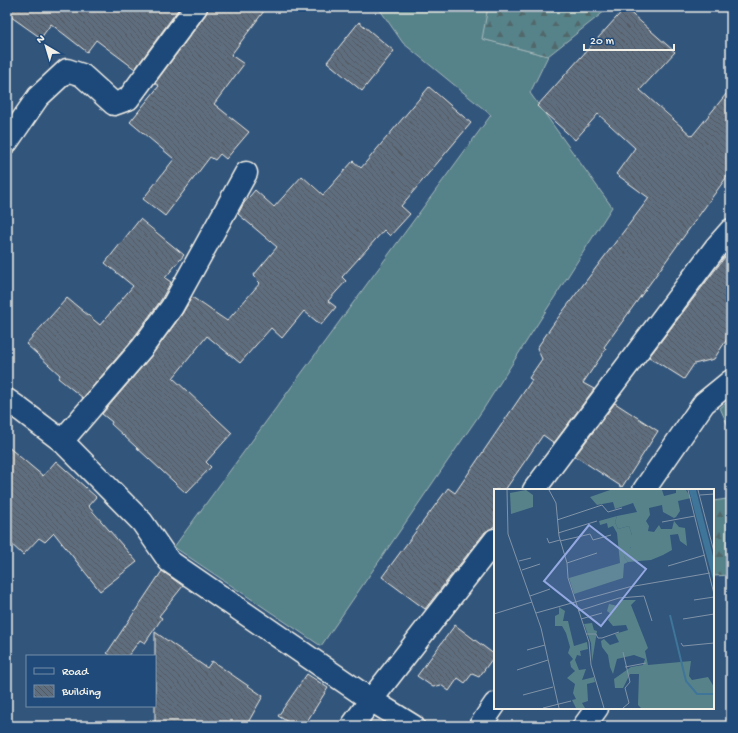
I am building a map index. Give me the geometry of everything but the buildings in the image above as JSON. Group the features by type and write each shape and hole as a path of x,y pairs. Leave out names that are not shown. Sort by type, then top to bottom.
{"street":[{"path":"7,142 38,97 67,70 82,75 114,104 128,99 196,7"},
{"path":"62,441 142,348 172,306 246,173"},
{"path":"535,489 716,247 731,230"},
{"path":"645,489 704,403 731,381"},
{"path":"7,400 62,441 142,522 170,561 371,700 413,726"},
{"path":"352,726 494,541"},
{"path":"480,726 494,705"},
{"path":"584,726 596,709"}],"green space":[{"path":"378,7 488,7 483,39 548,56 530,93 612,207 484,408 321,646 174,547 491,115 403,43"},
{"path":"488,7 610,7 548,56 482,39"},
{"path":"731,399 731,432 720,408"},
{"path":"731,492 731,575 714,576 714,501 727,499"}]}
